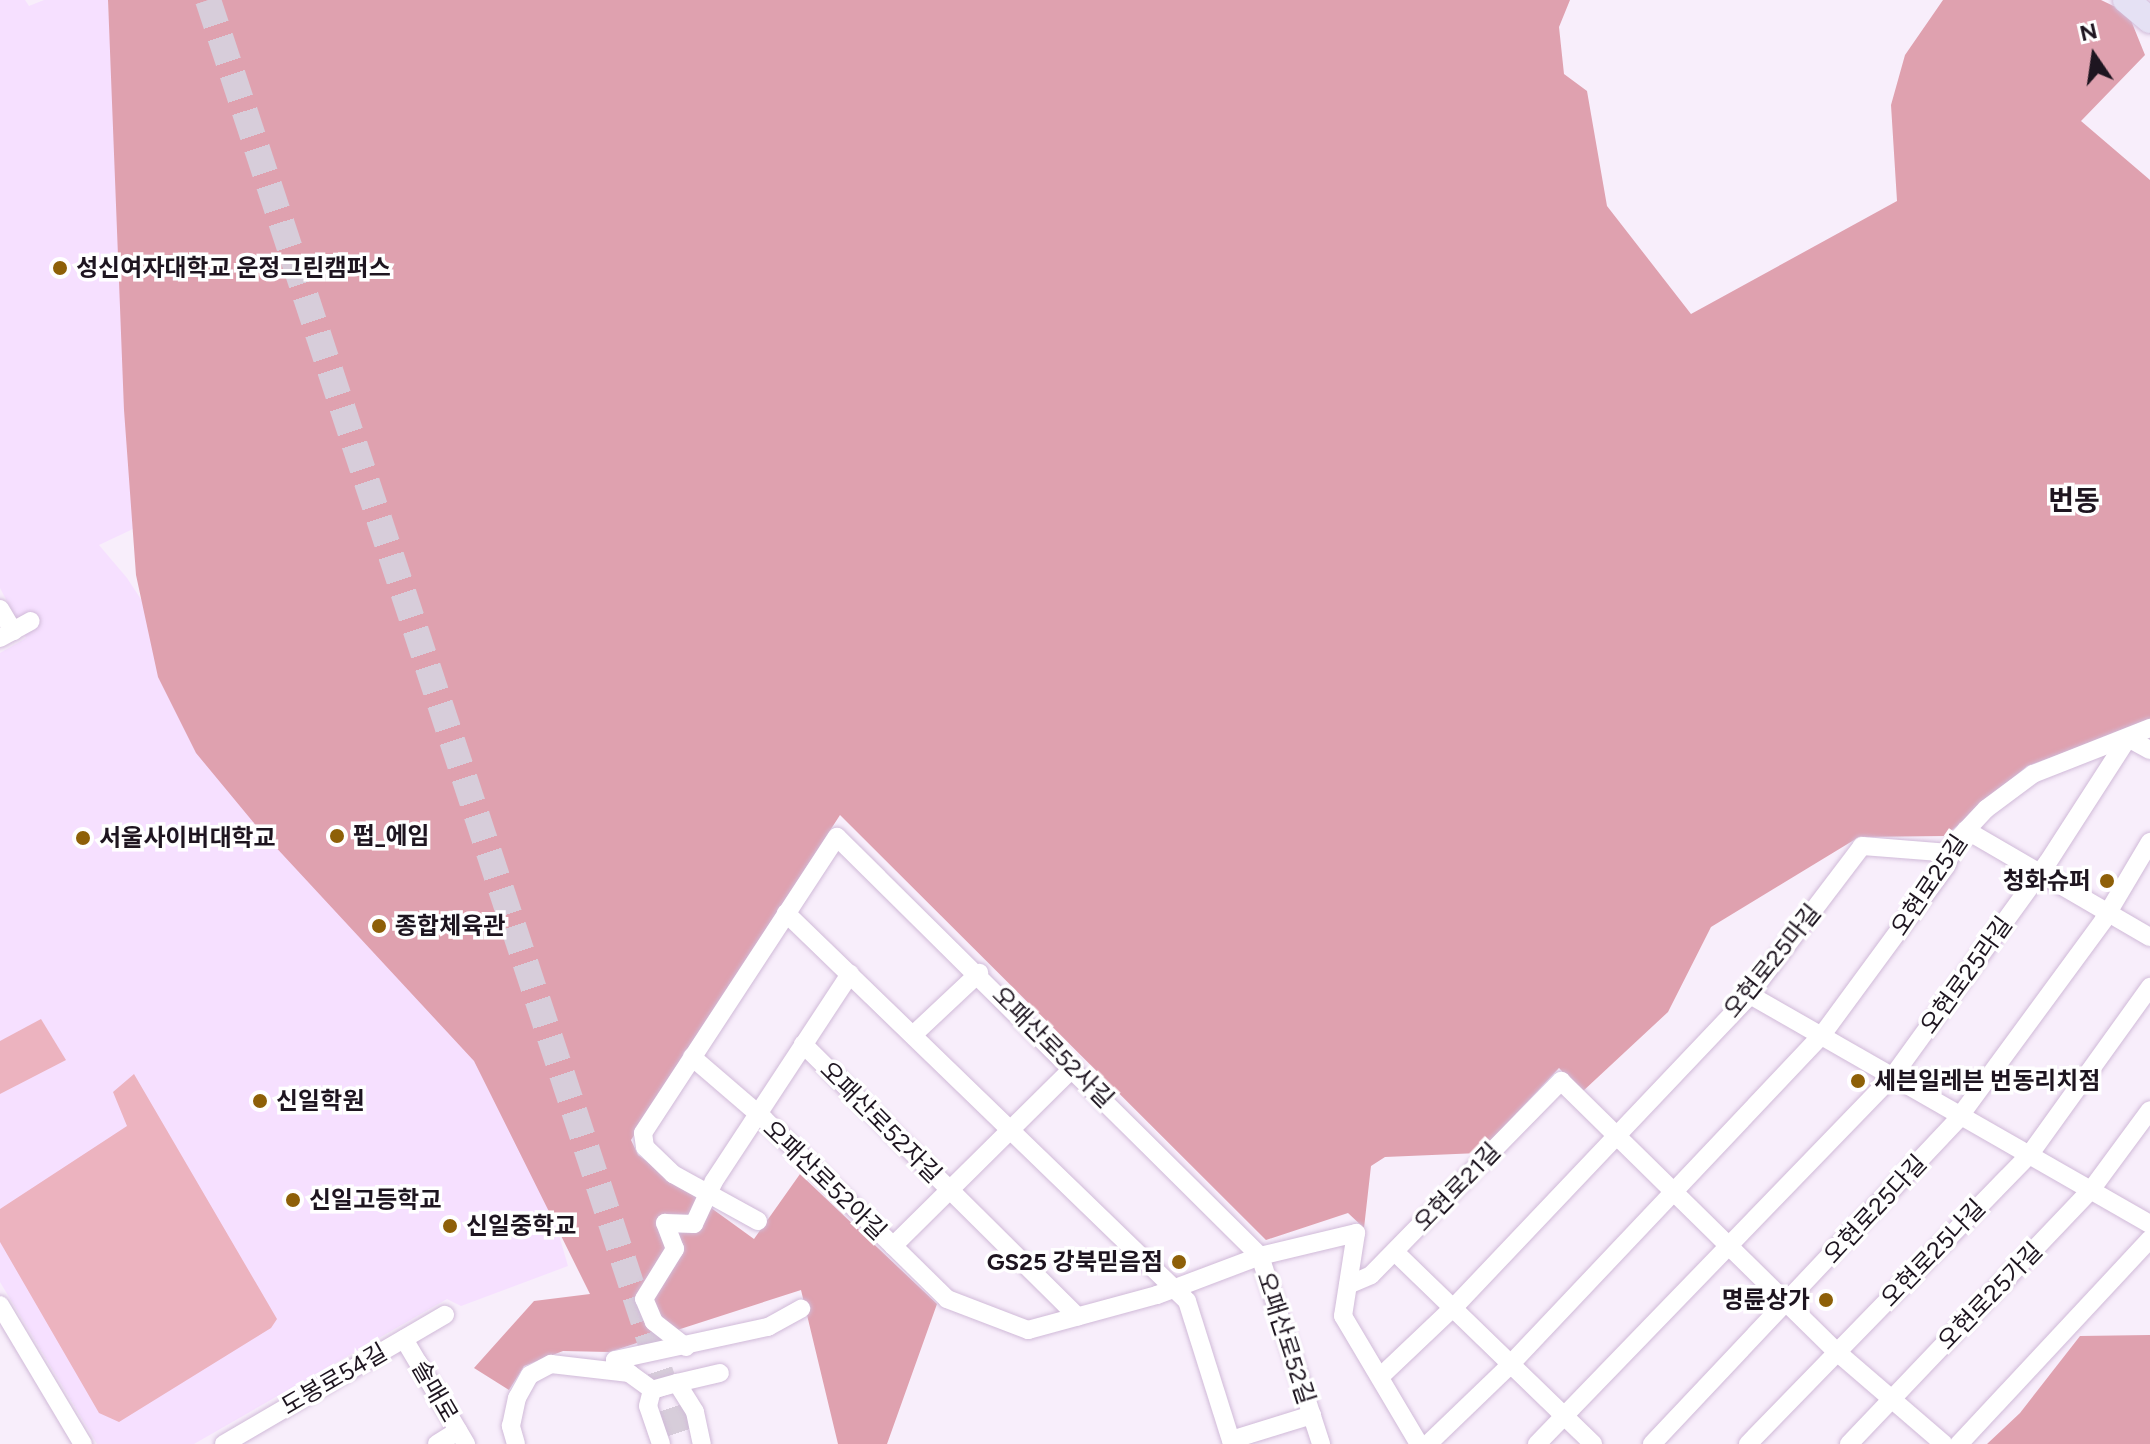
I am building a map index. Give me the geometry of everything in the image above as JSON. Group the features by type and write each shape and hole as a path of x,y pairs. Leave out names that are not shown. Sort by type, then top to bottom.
{"street":[{"path":"2126,0 2150,20"},
{"path":"0,609 6,635 31,621"},
{"name":"오현로25길","path":"1428,1444 1511,1363 1822,1035 1946,866 1950,853 1966,830 2033,774 2150,728"},
{"path":"2128,738 2150,750"},
{"name":"오현로25라길","path":"1537,1444 1893,1076 2039,874 2128,738"},
{"path":"1966,830 2150,937"},
{"name":"오패산로52사길","path":"758,1221 673,1174 645,1147 643,1133 837,837 979,973 1260,1256"},
{"name":"오현로25다길","path":"1652,1444 1787,1303 1959,1113 2108,913 2150,842"},
{"name":"오현로25마길","path":"1380,1377 1452,1309 1750,995 1862,846 1950,853"},
{"path":"786,913 1187,1301 1231,1442"},
{"path":"913,1035 979,973"},
{"name":"오패산로52자길","path":"850,974 803,1044 1078,1317"},
{"name":"오현로25나길","path":"1748,1444 2030,1154 2150,987"},
{"path":"1750,995 2150,1224"},
{"name":"오패산로52아길","path":"686,1347 654,1322 644,1299 675,1249 665,1223 694,1224 757,1114 803,1044"},
{"name":"오패산로52아길","path":"692,1057 757,1114 947,1299 1028,1330 1175,1287"},
{"path":"1011,1130 1073,1068"},
{"name":"오현로21길","path":"1348,1285 1371,1275 1561,1081 1616,1135"},
{"name":"오현로25가길","path":"1849,1444 2091,1190 2150,1110"},
{"name":"오패산로52자길","path":"950,1192 1011,1130"},
{"path":"1616,1135 1889,1402 1944,1444"},
{"name":"오패산로52아길","path":"893,1246 950,1192"},
{"path":"1260,1256 1356,1233 1343,1316 1419,1444"},
{"path":"1959,1444 2150,1239"},
{"path":"1395,1252 1593,1444"},
{"name":"오패산로52길","path":"1175,1287 1260,1256 1321,1444"},
{"path":"0,1305 83,1444"},
{"path":"615,1370 615,1360 768,1327 801,1309"},
{"name":"도봉로54길","path":"224,1444 445,1315"},
{"name":"솔매로","path":"404,1339 462,1438"},
{"path":"516,1444 511,1426 517,1398 530,1375 551,1364 629,1373 652,1390"},
{"path":"652,1390 720,1373"},
{"path":"677,1383 695,1412 702,1444"},
{"path":"652,1390 648,1406 657,1442"},
{"name":"오패산로52길","path":"1231,1442 1312,1415"},
{"path":"437,1444 462,1438"}],"shaded area":[{"name":"신일학원","path":"0,0 25,0 29,6 44,0 108,0 133,529 99,545 127,578 325,879 473,937 568,1266 461,1306 447,1299 194,1444 97,1444 0,1282 0,653 26,638 0,588"},
{"path":"108,0 1570,0 1559,27 1564,74 1587,91 1607,206 1691,314 1897,201 1891,105 1905,55 1943,0 2101,0 2128,13 2145,55 2081,121 2150,180 2150,722 2027,766 1945,836 1859,837 1711,927 1668,1012 1582,1092 1559,1068 1479,1153 1385,1157 1371,1166 1364,1228 1348,1213 1266,1240 840,815 631,1140 638,1155 754,1239 800,1174 937,1304 887,1444 838,1444 801,1290 609,1352 563,1351 524,1366 509,1390 474,1368 534,1301 590,1294 474,1061 258,828 196,753 158,677 136,575 124,410"},
{"path":"41,1019 66,1060 0,1094 0,1041"},
{"path":"134,1074 277,1319 271,1328 119,1422 99,1413 0,1242 0,1209 127,1126 113,1092"},
{"path":"2150,1335 2150,1444 1987,1444 2020,1413 2080,1336"}],"tunnel":[{"path":"208,0 684,1444"}],"place":[{"name":"성신여자대학교 운정그린캠퍼스","path":"60,268"},
{"name":"펍_에임","path":"337,836"},
{"name":"서울사이버대학교","path":"83,838"},
{"name":"청화슈퍼","path":"2107,881"},
{"name":"종합체육관","path":"379,926"},
{"name":"세븐일레븐 번동리치점","path":"1858,1081"},
{"name":"신일학원","path":"260,1101"},
{"name":"신일고등학교","path":"293,1200"},
{"name":"신일중학교","path":"450,1226"},
{"name":"GS25 강북믿음점","path":"1179,1262"},
{"name":"명륜상가","path":"1826,1300"}],"district":[{"name":"번동","path":"2074,500"}]}
